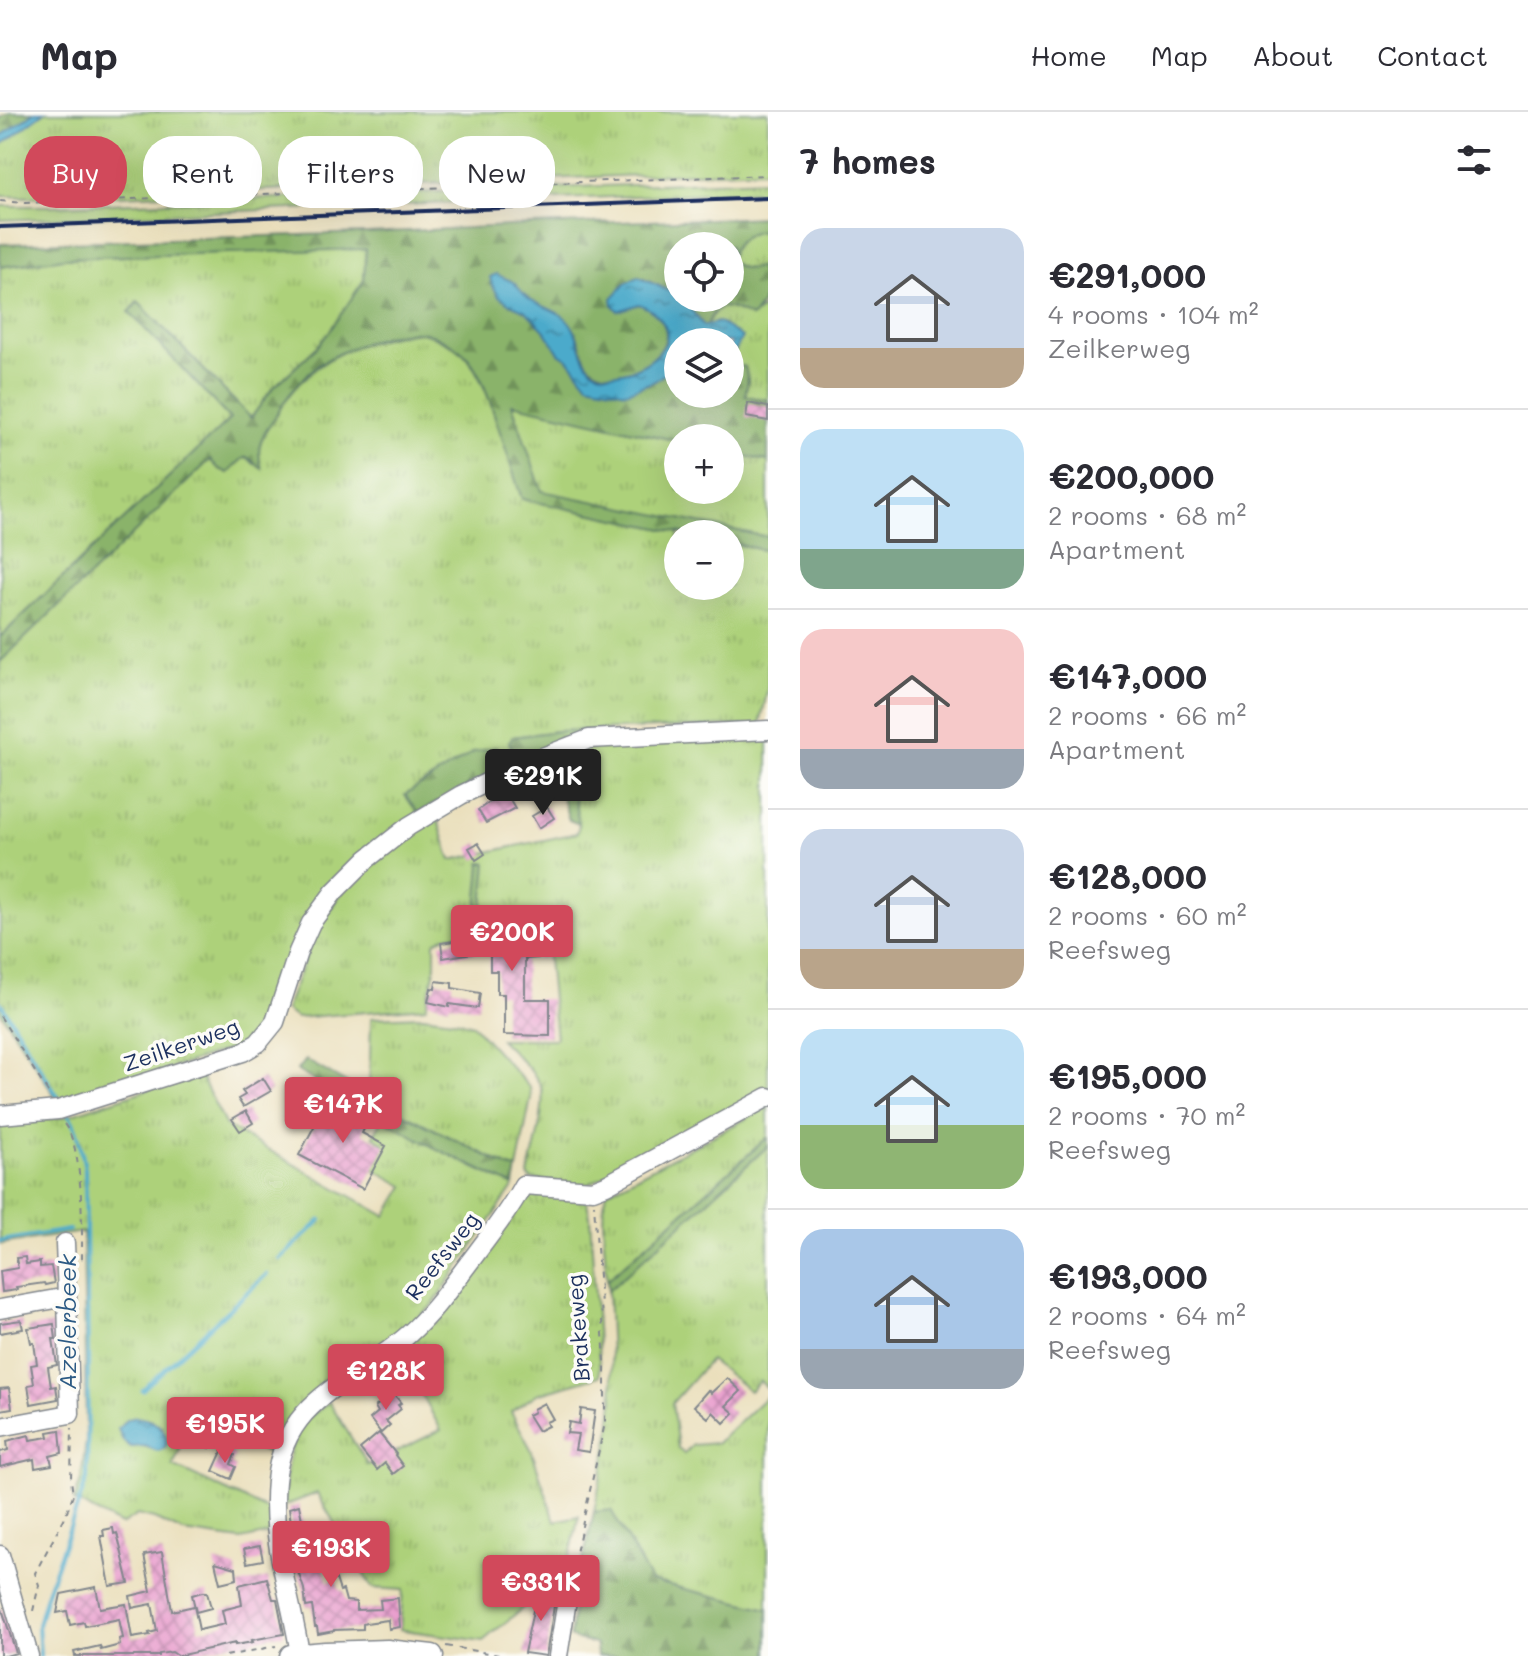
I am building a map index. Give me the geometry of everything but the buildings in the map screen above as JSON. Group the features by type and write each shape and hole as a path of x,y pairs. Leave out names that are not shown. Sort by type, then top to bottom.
{"main road":[{"path":"296,1655 387,1651 432,1656"}],"street":[{"name":"Zeilkerweg","path":"0,1115 59,1109 243,1052 258,1043 275,1022 311,923 334,892 367,859 409,826 461,795 527,763 589,739 768,728"},
{"path":"593,1190 768,1097"},
{"name":"Reefsweg","path":"296,1655 277,1545 275,1513 279,1462 288,1435 305,1412 320,1399 409,1334 428,1314 503,1218 523,1185 593,1190"},
{"path":"0,1427 70,1414 65,1243"},
{"path":"0,1309 67,1297"},
{"path":"0,1555 29,1656"},
{"path":"558,1656 571,1575"}],"path":[{"path":"0,201 25,203 768,175"},
{"path":"0,1016 59,1109"},
{"name":"Brakeweg","path":"571,1575 605,1423 605,1362 593,1190"}],"green space":[{"path":"10,112 35,112 0,137 0,118"},
{"path":"45,112 768,112 768,170 555,178 555,136 439,136 439,183 423,184 423,136 278,136 278,190 262,190 262,136 143,136 143,195 127,196 127,136 24,136 24,197 0,196 0,146"},
{"path":"768,180 768,191 555,199 555,188"},
{"path":"439,192 439,203 423,204 423,193"},
{"path":"262,198 278,198 278,208 318,208 0,220 0,206 127,208 127,203 143,203 143,208 262,208"},
{"path":"768,217 768,231 744,237 744,232 664,232 664,289 639,277 613,305 618,311 639,304 657,316 664,328 664,344 657,354 630,371 613,374 593,368 566,320 526,296 511,281 510,304 526,311 588,384 664,372 664,408 744,408 745,367 748,380 745,396 768,400 768,461 744,456 744,424 664,424 664,438 512,404 542,491 684,520 664,520 664,529 522,499 485,388 470,360 448,343 424,333 375,339 329,359 298,384 264,434 259,453 262,469 247,457 228,473 210,460 0,662 0,637 230,419 129,312 138,302 251,418 272,389 329,332 364,280 366,249 64,258 0,267 0,244"},
{"path":"768,231 768,279 764,272 744,270 744,238"},
{"path":"366,248 364,280 329,332 272,389 251,418 138,302 130,312 230,419 0,637 0,267 64,258"},
{"path":"759,267 765,294 761,306 751,317 739,312 744,312 744,268"},
{"path":"768,300 768,400 745,396 748,380 744,367 744,328 727,328 718,322 707,325 715,312 740,312 751,317 763,309"},
{"path":"692,312 714,312 704,326"},
{"path":"421,332 451,345 470,361 497,419 522,499 664,529 664,600 744,600 744,546 768,551 768,687 760,725 557,731 512,737 517,760 510,764 499,750 474,752 405,795 418,813 358,859 279,993 255,1041 57,1106 52,1091 0,1011 0,662 210,459 219,469 231,471 247,457 254,464 261,439 277,411 309,374 348,350 394,336"},
{"path":"512,403 664,438 664,504 744,504 744,456 768,461 768,537 744,532 744,520 682,520 541,492"},
{"path":"744,532 768,537 768,551 744,546"},
{"path":"593,730 517,760 509,742 512,737"},
{"path":"768,736 768,1093 585,1186 530,1179 528,1175 541,1117 541,1087 529,1068 500,1039 556,1039 544,919 484,912 479,932 446,936 435,942 435,969 426,1007 296,1018 285,1010 316,930 350,881 436,815 451,860 577,833 579,824 565,753 585,746"},
{"path":"496,747 510,764 418,813 405,795 474,752"},
{"path":"565,753 579,824 569,820 550,758"},
{"path":"481,863 487,863 483,908 477,908"},
{"path":"423,1016 473,1025 530,1088 531,1098 517,1169 369,1096 371,1018"},
{"path":"306,1060 378,1101 517,1169 514,1186 435,1148 299,1072 297,1070"},
{"path":"199,1073 226,1126 386,1216 404,1186 370,1167 384,1144 373,1136 383,1119 514,1186 432,1306 335,1383 278,1458 193,1417 173,1466 272,1512 274,1533 241,1540 183,1532 137,1515 121,1525 74,1501 81,1480 86,1440 83,1232 0,1244 0,1123 63,1117","holes":["146,1418 163,1427 152,1449 144,1446"]},
{"path":"768,1107 768,1137 607,1280 603,1221 607,1192"},
{"path":"768,1137 768,1146 608,1291 607,1280"},
{"path":"768,1146 768,1389 760,1381 750,1391 710,1360 672,1403 678,1448 684,1454 693,1445 717,1443 768,1395 768,1609 651,1581 594,1512 610,1434 613,1400 608,1291"},
{"path":"541,1194 581,1197 587,1203 590,1216 600,1376 537,1394 511,1412 531,1449 555,1521 579,1516 566,1572 483,1641 403,1630 400,1629 403,1590 372,1588 317,1493 284,1506 290,1451 304,1423 329,1402 368,1465 441,1430 399,1352 521,1205 530,1197"},
{"path":"611,1510 651,1581 768,1609 768,1656 597,1656 596,1645 570,1637 575,1595 594,1512"}],"water":[{"path":"35,112 45,112 0,146 0,137"},
{"path":"496,274 513,282 530,299 563,316 571,324 583,355 595,371 607,374 628,371 643,365 664,345 664,374 655,381 626,392 588,384 526,311 499,296 490,277"},
{"path":"638,277 664,289 664,312 693,312 704,326 718,322 728,328 666,328 653,312 639,304 618,311 612,298 626,283"},
{"path":"135,1417 149,1420 165,1432 165,1448 158,1451 144,1446 131,1447 123,1441 118,1429 126,1420"}],"waterway":[{"name":"Azelerbeek","path":"0,1002 61,1102"},
{"name":"Azelerbeek","path":"40,1656 38,1625 87,1479 85,1169 77,1133 68,1113"},
{"path":"280,1259 321,1220"},
{"path":"0,1241 69,1230"},
{"path":"142,1390 267,1274"}],"railway":[{"path":"0,227 768,198"}]}
